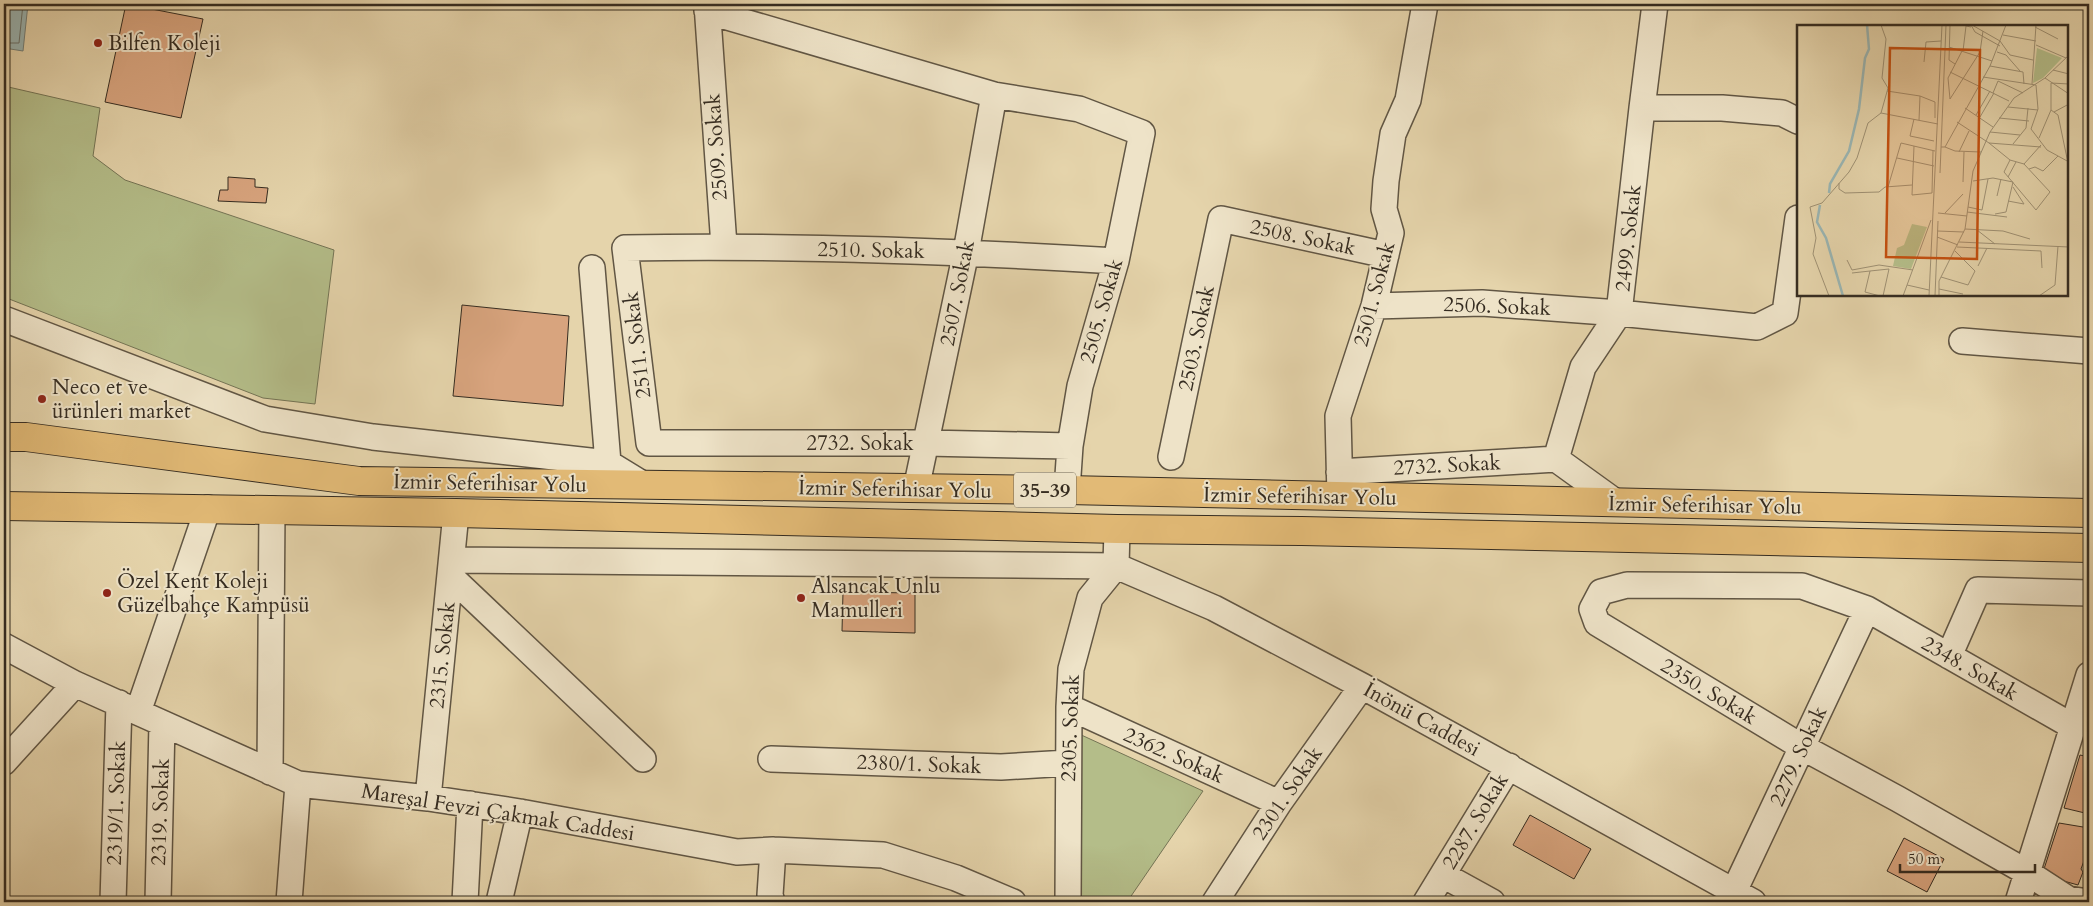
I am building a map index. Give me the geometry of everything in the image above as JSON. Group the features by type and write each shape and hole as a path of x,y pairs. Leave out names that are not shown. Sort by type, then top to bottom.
{"main road":[{"name":"İzmir Seferihisar Yolu","path":"4,436 26,437 359,481 1066,490 1339,484 1617,503 2089,512"},
{"name":"İzmir Seferihisar Yolu","path":"4,506 272,509 1116,530 1312,531 2089,548"}],"street":[{"name":"2501. Sokak","path":"1339,484 1338,416 1374,306 1391,233 1384,209 1386,181 1393,134 1408,100 1425,4"},
{"name":"2499. Sokak","path":"1556,459 1583,367 1620,313 1655,4"},
{"path":"707,7 994,96"},
{"name":"2509. Sokak","path":"707,7 724,246"},
{"name":"2505. Sokak","path":"994,96 1079,109 1142,133 1116,261 1080,386 1070,446 1066,490"},
{"name":"2507. Sokak","path":"916,489 966,252 994,96"},
{"path":"1642,108 1722,108 1782,113 1797,120"},
{"name":"2508. Sokak","path":"1221,219 1386,255"},
{"name":"2503. Sokak","path":"1171,457 1221,219"},
{"name":"2506. Sokak","path":"1374,306 1482,303 1620,313 1757,327 1785,313 1797,225"},
{"name":"2510. Sokak","path":"625,248 724,246 966,252 1116,261"},
{"name":"2511. Sokak","path":"625,248 649,443"},
{"path":"592,268 608,463"},
{"path":"4,319 265,419 373,437 608,463 644,485"},
{"path":"1962,341 2089,351"},
{"name":"2732. Sokak","path":"649,443 926,443 1070,446"},
{"path":"1556,459 1617,503"},
{"name":"2732. Sokak","path":"1339,484 1556,459"},
{"name":"2319/1. Sokak","path":"114,902 128,708 208,508"},
{"path":"270,772 272,509"},
{"name":"2315. Sokak","path":"428,798 456,513"},
{"path":"451,568 1116,566 1116,530"},
{"name":"İnönü Caddesi","path":"1116,566 1214,608 1362,686 1508,766 1739,899"},
{"name":"2305. Sokak","path":"1068,902 1068,707 1070,669 1090,598 1116,566"},
{"path":"451,568 643,759"},
{"name":"2350. Sokak","path":"1867,609 1802,586 1627,586 1601,592 1592,609 1597,623 1802,747 2028,873 2068,899 2089,902"},
{"path":"1949,656 1978,590 2089,593"},
{"name":"2348. Sokak","path":"1867,609 2078,730"},
{"name":"2279. Sokak","path":"1739,899 1802,747 1867,609"},
{"name":"Mareşal Fevzi Çakmak Caddesi","path":"4,646 74,684 298,784 470,804 737,852 773,850 883,855 956,878 1013,902"},
{"path":"2018,902 2078,730 2089,675"},
{"path":"4,762 13,736 74,684"},
{"name":"2301. Sokak","path":"1215,902 1279,803 1362,686"},
{"name":"2362. Sokak","path":"1068,707 1279,803"},
{"name":"2319. Sokak","path":"158,902 162,723"},
{"name":"2380/1. Sokak","path":"771,760 1001,766 1068,763"},
{"name":"2287. Sokak","path":"1426,902 1508,766"},
{"path":"289,902 298,784"},
{"path":"465,902 470,804"},
{"path":"499,902 520,812"},
{"path":"772,902 770,895 773,850"},
{"path":"1443,875 1492,902"}],"green space":[{"path":"4,86 100,108 93,156 125,180 334,250 315,404 263,398 4,297"},
{"path":"1077,733 1203,791 1127,902 1075,902"}],"water":[{"path":"4,4 28,4 23,51 4,48"}],"building":[{"path":"126,4 203,19 181,118 105,102"},
{"path":"228,177 255,179 255,187 268,188 266,203 218,201 220,190 228,190"},
{"path":"462,305 569,316 563,406 453,396"},
{"path":"843,592 915,593 915,633 842,631"},
{"path":"2080,755 2089,757 2089,814 2064,808"},
{"path":"1530,815 1591,849 1574,879 1513,845"},
{"path":"2059,823 2089,828 2089,847 2081,869 2083,872 2078,885 2042,875"},
{"path":"1904,838 1944,859 1927,892 1887,871"}],"place":[{"name":"Bilfen Koleji","path":"98,43"},
{"name":"Neco et ve ürünleri market","path":"42,399"},
{"name":"Özel Kent Koleji Güzelbahçe Kampüsü","path":"107,593"},
{"name":"Alsancak Unlu Mamulleri","path":"801,598"}]}
